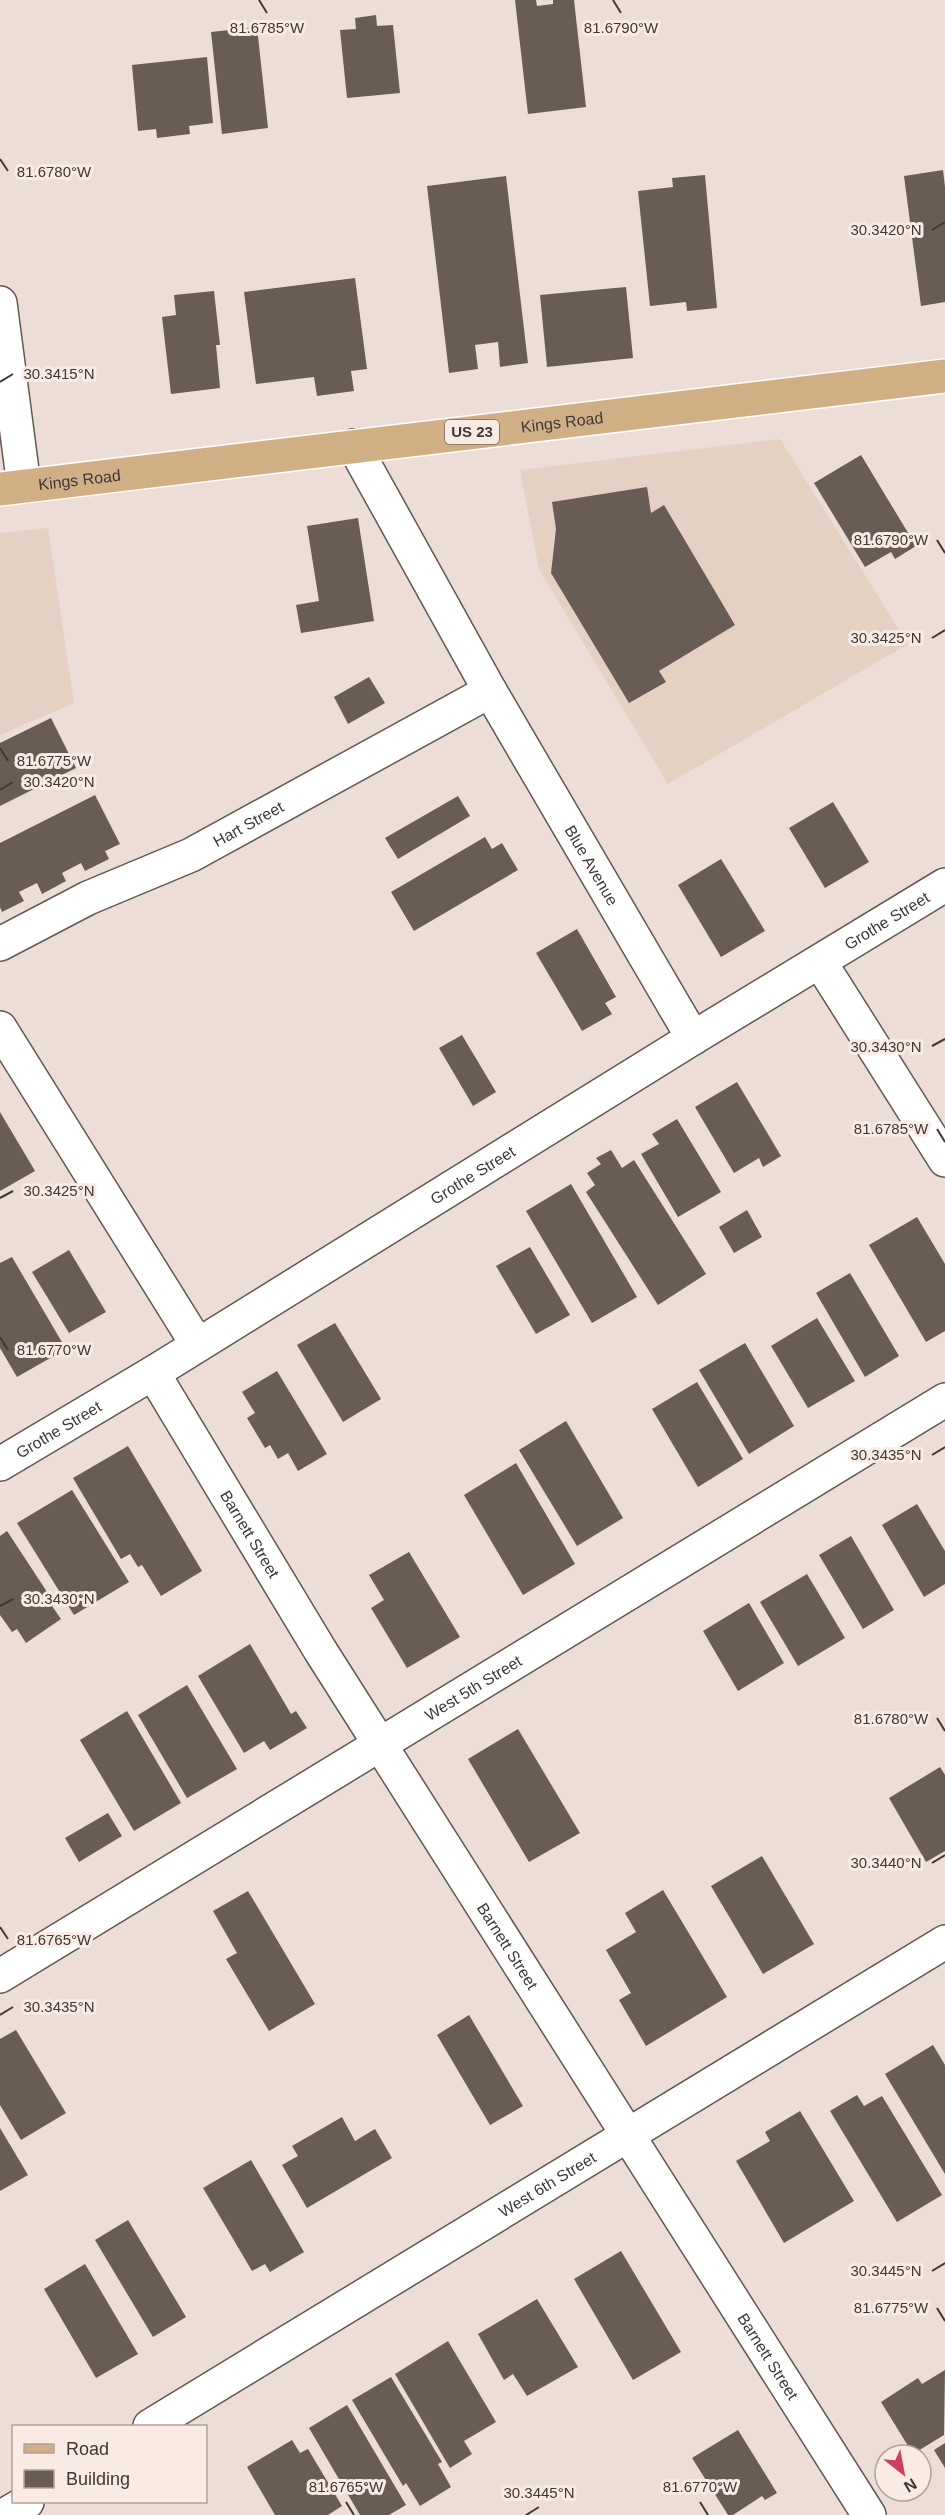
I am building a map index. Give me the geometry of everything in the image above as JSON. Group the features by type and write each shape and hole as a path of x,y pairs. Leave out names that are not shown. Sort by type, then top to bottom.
{"main road":[{"name":"Kings Road","path":"12,487 945,376"}],"street":[{"path":"0,303 12,487"},
{"name":"Blue Avenue","path":"354,446 490,691 693,1038"},
{"name":"Hart Street","path":"0,944 88,898 191,855 490,691"},
{"name":"Grothe Street","path":"0,1464 945,885"},
{"path":"820,962 945,1160"},
{"path":"0,1028 197,1344"},
{"name":"Barnett Street","path":"153,1372 380,1744 869,2515"},
{"name":"West 5th Street","path":"0,1976 945,1400"},
{"name":"West 6th Street","path":"153,2425 945,1941"},
{"path":"5,2515 25,2503"}],"shaded area":[{"path":"780,439 908,644 668,784 539,569 520,470"},
{"path":"48,528 74,703 0,735 0,533"}],"building":[{"path":"515,0 536,0 537,6 553,4 553,0 574,0 586,107 528,114"},
{"path":"376,15 377,26 393,25 400,93 347,98 340,30 356,29 355,18"},
{"path":"257,27 268,128 222,134 211,32"},
{"path":"207,57 213,123 189,126 190,134 157,138 156,129 138,131 132,65"},
{"path":"943,170 945,302 921,306 904,176"},
{"path":"705,175 717,308 687,311 686,302 650,306 638,191 673,187 672,178"},
{"path":"506,176 528,363 500,367 498,342 475,345 478,369 449,373 427,186"},
{"path":"355,278 367,369 351,371 354,391 317,396 314,377 256,384 244,292"},
{"path":"626,287 633,358 547,367 540,295"},
{"path":"214,291 220,345 216,345 220,388 171,394 162,317 176,315 174,295"},
{"path":"861,455 916,546 895,559 891,552 865,567 814,483"},
{"path":"647,487 651,513 664,505 735,625 659,671 666,682 629,703 551,573 556,529 552,502"},
{"path":"358,518 374,621 301,633 296,605 319,601 307,526"},
{"path":"369,677 385,703 348,724 334,697"},
{"path":"51,718 76,768 0,806 0,743"},
{"path":"95,795 120,844 105,851 109,859 85,871 81,863 62,873 66,881 42,894 37,883 19,892 24,901 2,912 0,907 0,843"},
{"path":"458,796 470,816 398,859 385,838"},
{"path":"833,802 869,862 825,888 789,828"},
{"path":"485,837 492,849 502,843 518,870 414,931 391,892"},
{"path":"721,859 765,931 721,957 678,885"},
{"path":"577,929 616,997 605,1003 612,1014 582,1031 536,953"},
{"path":"462,1035 496,1092 473,1106 439,1048"},
{"path":"737,1082 781,1156 763,1167 759,1158 734,1173 695,1107"},
{"path":"0,1112 35,1171 0,1191"},
{"path":"677,1119 721,1192 678,1217 641,1154 659,1144 652,1134"},
{"path":"611,1150 622,1168 634,1160 706,1274 658,1305 586,1192 595,1185 587,1173 601,1164 596,1158"},
{"path":"571,1184 637,1297 592,1323 526,1211"},
{"path":"747,1210 762,1237 734,1253 719,1227"},
{"path":"917,1217 945,1264 945,1331 926,1342 869,1245"},
{"path":"530,1247 570,1315 536,1334 496,1266"},
{"path":"69,1250 106,1312 69,1333 32,1272"},
{"path":"12,1257 66,1349 17,1377 0,1348 0,1263"},
{"path":"850,1273 899,1356 865,1377 816,1293"},
{"path":"817,1318 855,1381 808,1408 771,1346"},
{"path":"335,1323 381,1399 343,1422 297,1345"},
{"path":"745,1343 794,1426 749,1454 699,1370"},
{"path":"277,1371 327,1454 298,1471 288,1453 278,1459 270,1445 265,1448 247,1418 255,1413 242,1392"},
{"path":"697,1382 743,1459 698,1487 652,1409"},
{"path":"566,1421 623,1518 577,1546 519,1450"},
{"path":"128,1446 202,1571 161,1596 142,1565 138,1567 130,1554 121,1559 73,1478"},
{"path":"516,1463 575,1564 523,1595 464,1495"},
{"path":"72,1490 129,1582 74,1615 17,1523"},
{"path":"917,1504 945,1551 945,1584 924,1597 882,1525"},
{"path":"7,1531 55,1604 52,1606 61,1619 26,1643 17,1629 12,1632 0,1615 0,1536"},
{"path":"851,1536 894,1610 863,1629 819,1555"},
{"path":"409,1552 460,1637 407,1668 371,1608 384,1600 369,1575"},
{"path":"807,1574 845,1638 798,1666 760,1602"},
{"path":"749,1603 784,1663 738,1691 703,1631"},
{"path":"250,1644 291,1714 296,1711 307,1728 270,1750 264,1741 244,1753 198,1676"},
{"path":"187,1685 237,1769 187,1798 138,1715"},
{"path":"127,1711 181,1803 134,1831 80,1740"},
{"path":"518,1729 580,1833 529,1862 468,1759"},
{"path":"940,1767 945,1775 945,1851 926,1862 889,1798"},
{"path":"108,1813 122,1836 79,1862 65,1838"},
{"path":"762,1856 814,1944 763,1974 711,1886"},
{"path":"663,1890 727,1997 646,2046 619,2000 631,1993 606,1950 636,1932 625,1913"},
{"path":"248,1891 315,2004 269,2031 226,1959 237,1953 213,1911"},
{"path":"469,2015 523,2106 490,2125 437,2035"},
{"path":"16,2030 66,2113 21,2140 0,2105 0,2039"},
{"path":"933,2045 945,2065 945,2174 885,2074"},
{"path":"857,2095 864,2106 882,2096 942,2195 897,2222 830,2111"},
{"path":"800,2111 854,2201 784,2243 736,2161 770,2141 765,2132"},
{"path":"342,2117 355,2141 375,2129 392,2158 307,2208 282,2165 298,2156 292,2146"},
{"path":"0,2128 28,2175 0,2191"},
{"path":"251,2160 304,2252 270,2272 265,2264 252,2271 203,2188"},
{"path":"128,2220 186,2317 153,2337 95,2240"},
{"path":"621,2251 681,2352 633,2380 574,2279"},
{"path":"85,2264 138,2354 96,2378 44,2289"},
{"path":"537,2299 578,2367 527,2396 513,2374 504,2380 478,2334"},
{"path":"448,2341 496,2422 464,2441 472,2454 450,2468 395,2374"},
{"path":"945,2370 944,2435 931,2443 906,2443 881,2402 918,2378 922,2384"},
{"path":"391,2377 442,2462 438,2464 451,2487 420,2506 406,2483 403,2486 352,2400"},
{"path":"347,2405 406,2505 389,2515 360,2515 309,2428"},
{"path":"738,2430 777,2493 765,2500 762,2496 733,2515 728,2515 692,2458"},
{"path":"292,2440 300,2453 308,2449 342,2506 328,2515 275,2515 247,2467"},
{"path":"945,2443 945,2468 934,2450"}]}
